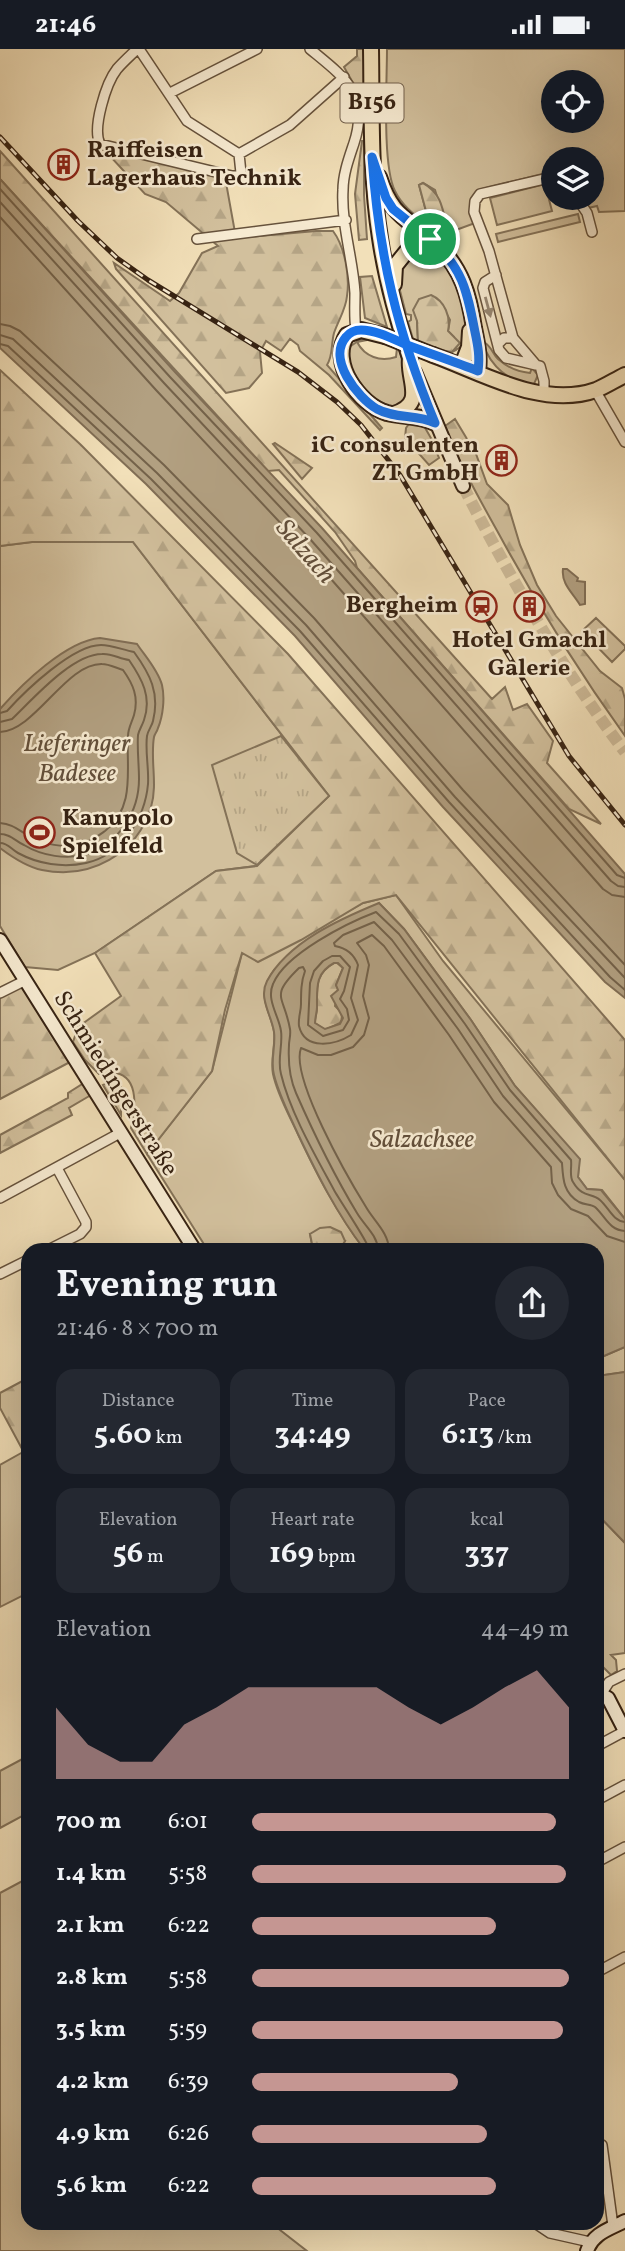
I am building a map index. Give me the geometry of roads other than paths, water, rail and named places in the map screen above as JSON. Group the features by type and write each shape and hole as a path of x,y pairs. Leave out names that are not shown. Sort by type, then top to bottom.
{"main road":[{"name":"B156","path":"371,49 372,157 379,236 396,313 410,358 408,369 414,386 412,398 405,408 394,414"},
{"path":"372,157 386,198 393,209 437,245 464,281 478,345 478,371"},
{"path":"396,313 394,273 399,260 413,248 435,250 453,269 465,296 470,338 462,365"},
{"path":"435,423 420,417 394,414 377,408 366,400 344,369 341,347 347,335 356,330 370,331 528,391 544,394 595,390 625,375"}],"street":[{"path":"138,49 187,121 239,154 241,173 239,176 233,176 104,146 98,141 97,133 104,99 117,69 138,49"},
{"path":"170,93 257,49"},
{"path":"310,49 344,77 354,92 360,120 344,175 342,193 355,293 356,330"},
{"path":"239,154 290,125 344,77"},
{"path":"536,365 513,338 484,234 474,212 475,201 480,194 541,180"},
{"path":"585,210 592,232"},
{"path":"197,239 345,220"},
{"path":"496,275 485,282 483,288 499,350 506,358 540,366 544,394"},
{"path":"498,344 504,338 513,338"},
{"path":"410,358 463,486"},
{"path":"595,390 625,442"},
{"name":"Schmiedingerstraße","path":"0,940 190,1243"},
{"path":"0,993 26,979"},
{"path":"0,1198 120,1132"},
{"path":"57,1168 86,1222 86,1227 80,1234 62,1243"},
{"path":"0,1275 21,1264"},
{"path":"604,1687 625,1674"},
{"path":"604,1695 625,1731 604,1742"},
{"path":"604,1796 625,1785"},
{"path":"604,1858 625,1847"},
{"path":"604,1968 625,1958"},
{"path":"546,2230 589,2247 599,2233 619,2223 604,2158"}],"water":[{"name":"Salzach","path":"0,179 175,372 322,528 625,874 625,998 605,982 443,807 295,636 146,484 0,348"},
{"path":"563,569 578,578 577,581 585,582 585,604 580,605 568,588"},
{"name":"Lieferinger Badesee","path":"100,638 137,644 162,685 162,713 153,746 154,790 151,807 135,838 109,860 77,871 36,869 0,848 0,709 32,676 59,655 87,641"},
{"name":"Salzachsee","path":"379,903 404,929 471,1020 515,1086 580,1159 578,1177 587,1189 601,1190 625,1219 625,1347 604,1356 604,1243 359,1243 354,1236 320,1179 284,1105 273,1070 274,1032 264,994 267,981 276,967 301,943 332,924","holes":["334,963 343,968 336,985 338,990 331,996 343,1018 340,1024 325,1029 315,1023 318,982 323,971"]},
{"path":"625,1372 625,1543 604,1521 604,1375"}],"tunnel":[{"path":"463,486 538,623 625,752"}],"railway":[{"path":"0,137 78,221 117,258 298,372 337,402 361,425 400,475 569,756 625,825"}],"place":[{"name":"Raiffeisen Lagerhaus Technik","path":"64,165"},
{"name":"iC consulenten ZT GmbH","path":"502,460"},
{"name":"Bergheim","path":"481,606"},
{"name":"Hotel Gmachl Galerie","path":"529,607"},
{"name":"Kanupolo Spielfeld","path":"39,833"}]}
